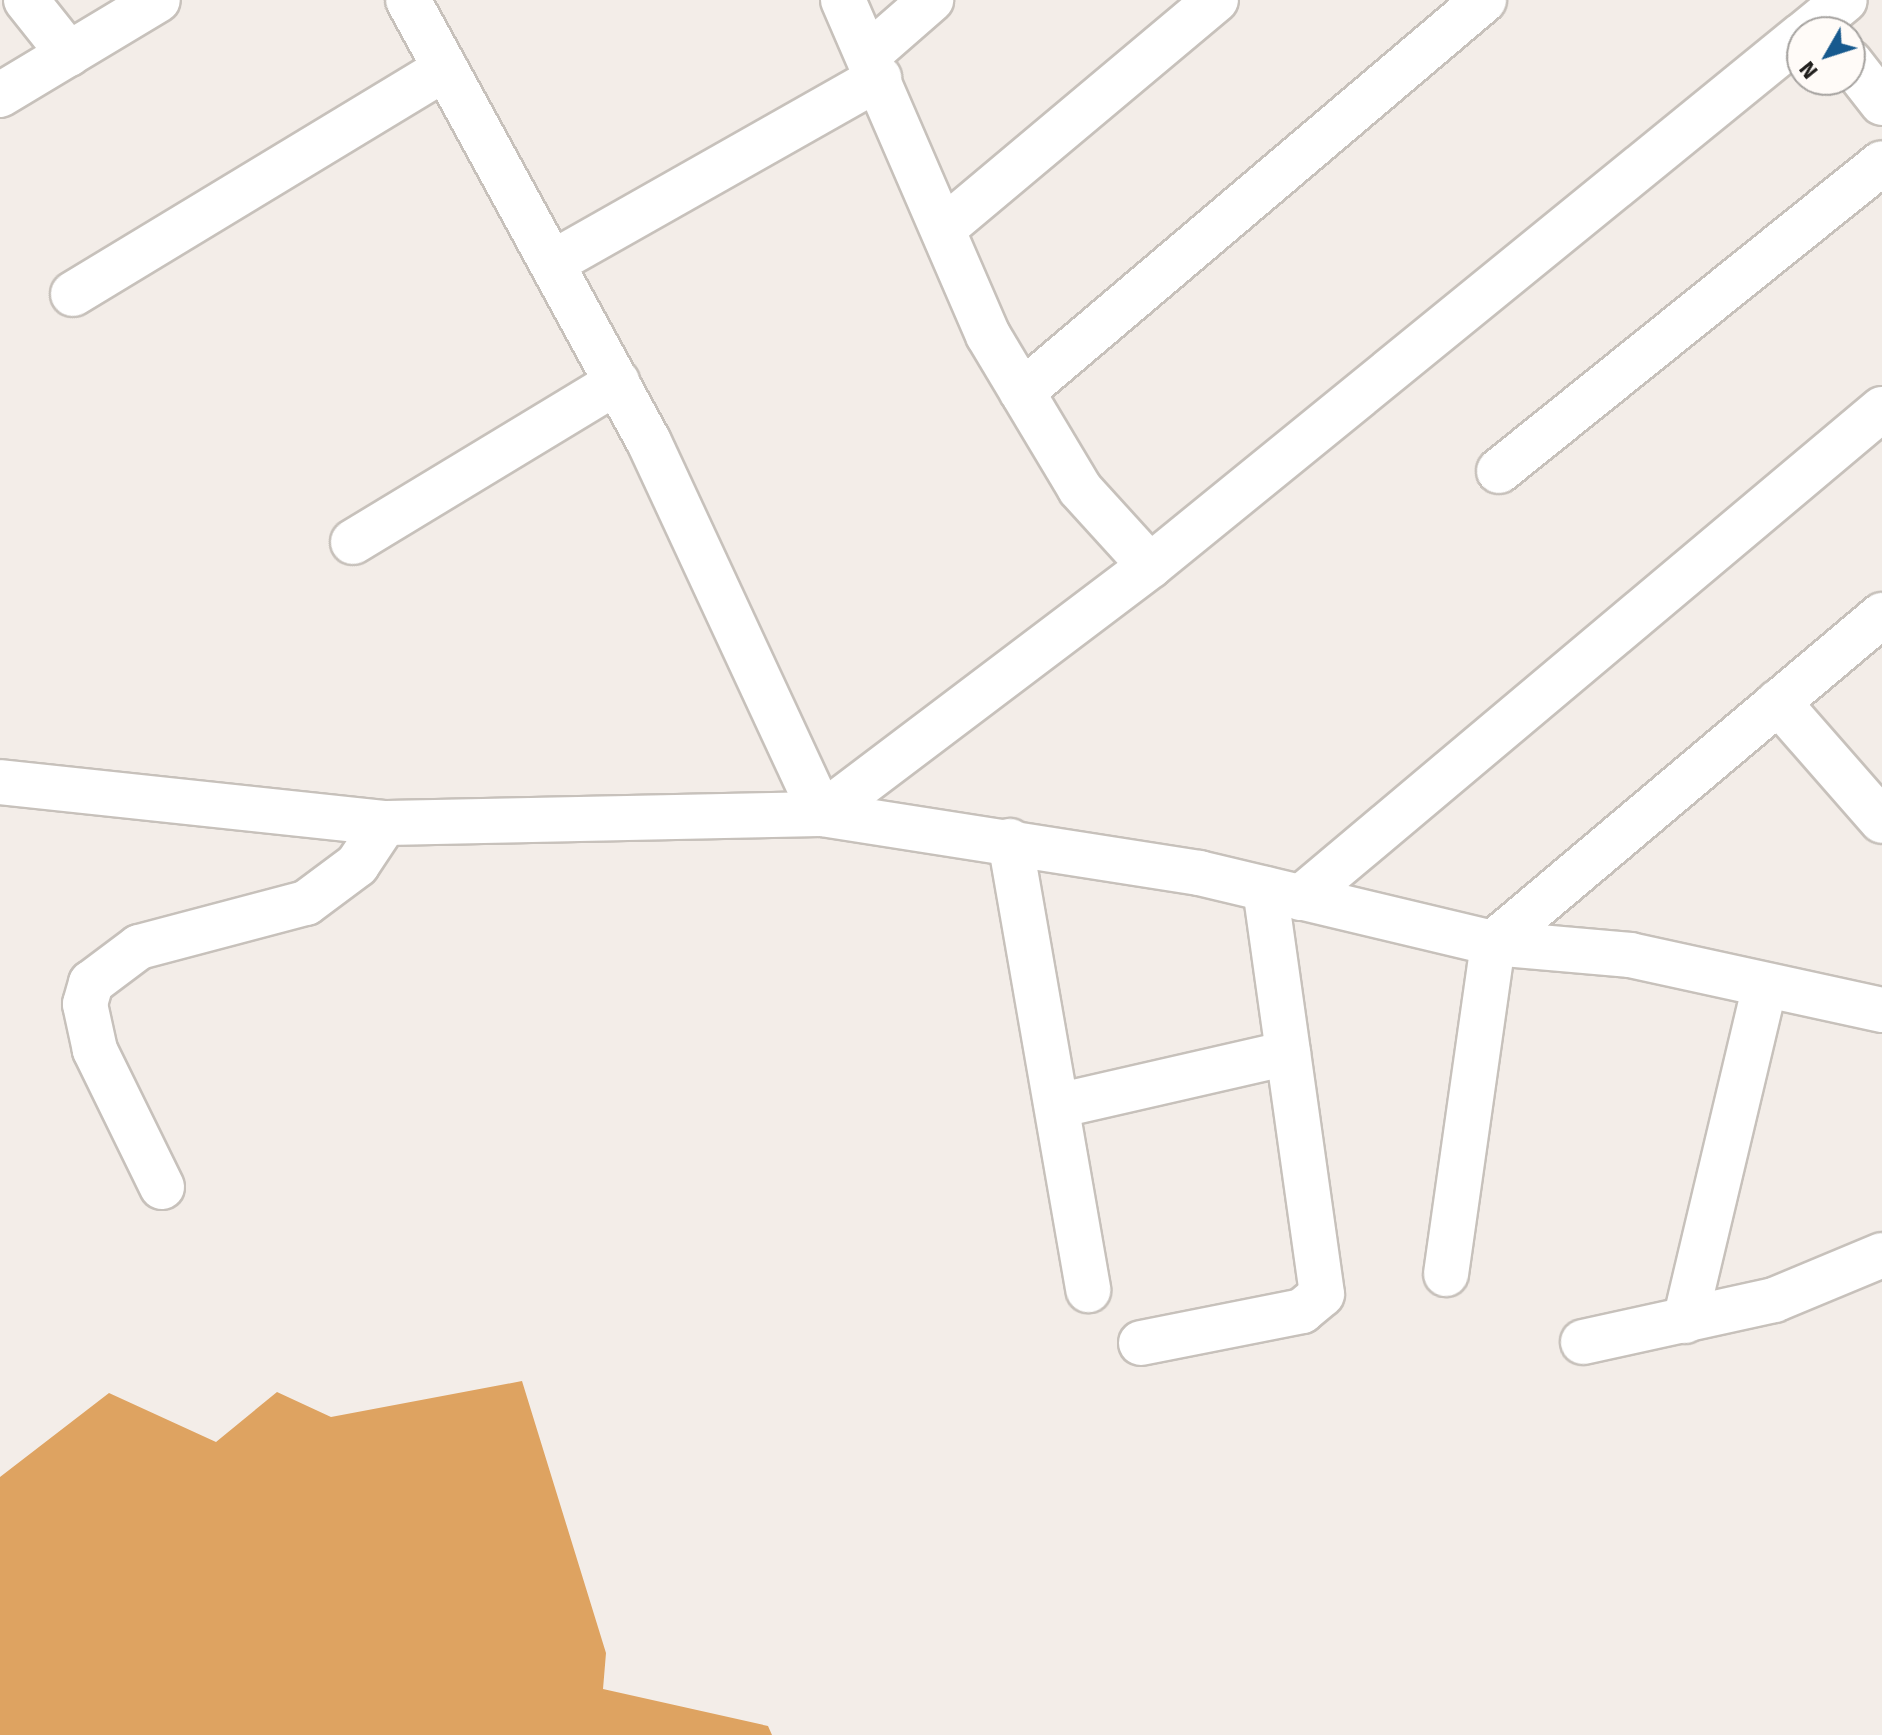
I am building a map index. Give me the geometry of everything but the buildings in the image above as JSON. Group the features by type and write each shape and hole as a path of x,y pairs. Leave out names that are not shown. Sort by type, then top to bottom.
{"street":[{"path":"26,0 69,54"},
{"path":"0,95 158,0"},
{"path":"408,0 617,382 741,626 822,814"},
{"path":"843,0 988,335 1080,489 1150,566"},
{"path":"552,263 873,67 931,0"},
{"path":"944,228 1216,0"},
{"path":"1022,392 1484,0"},
{"path":"822,814 1150,566 1786,51"},
{"path":"73,294 445,69"},
{"path":"1866,82 1882,103"},
{"path":"1499,471 1882,163"},
{"path":"353,542 617,382"},
{"path":"1283,893 1882,409"},
{"path":"1446,1274 1493,943 1882,615"},
{"path":"1778,702 1880,814"},
{"path":"0,782 385,823 822,814 1010,841 1283,893 1493,943 1630,955 1691,968 1764,989 1882,1010"},
{"path":"162,1187 91,1038 85,1004 91,983 139,947 306,903 357,865 385,823"},
{"path":"1010,841 1088,1290"},
{"path":"1141,1343 1302,1311 1322,1294 1288,1053 1283,893"},
{"path":"1685,1321 1764,989"},
{"path":"1057,1106 1288,1053"},
{"path":"1583,1342 1774,1300 1882,1255"}],"shaded area":[{"path":"522,1381 606,1653 603,1689 768,1726 772,1735 0,1735 0,1477 109,1393 216,1442 277,1392 331,1417"}]}
